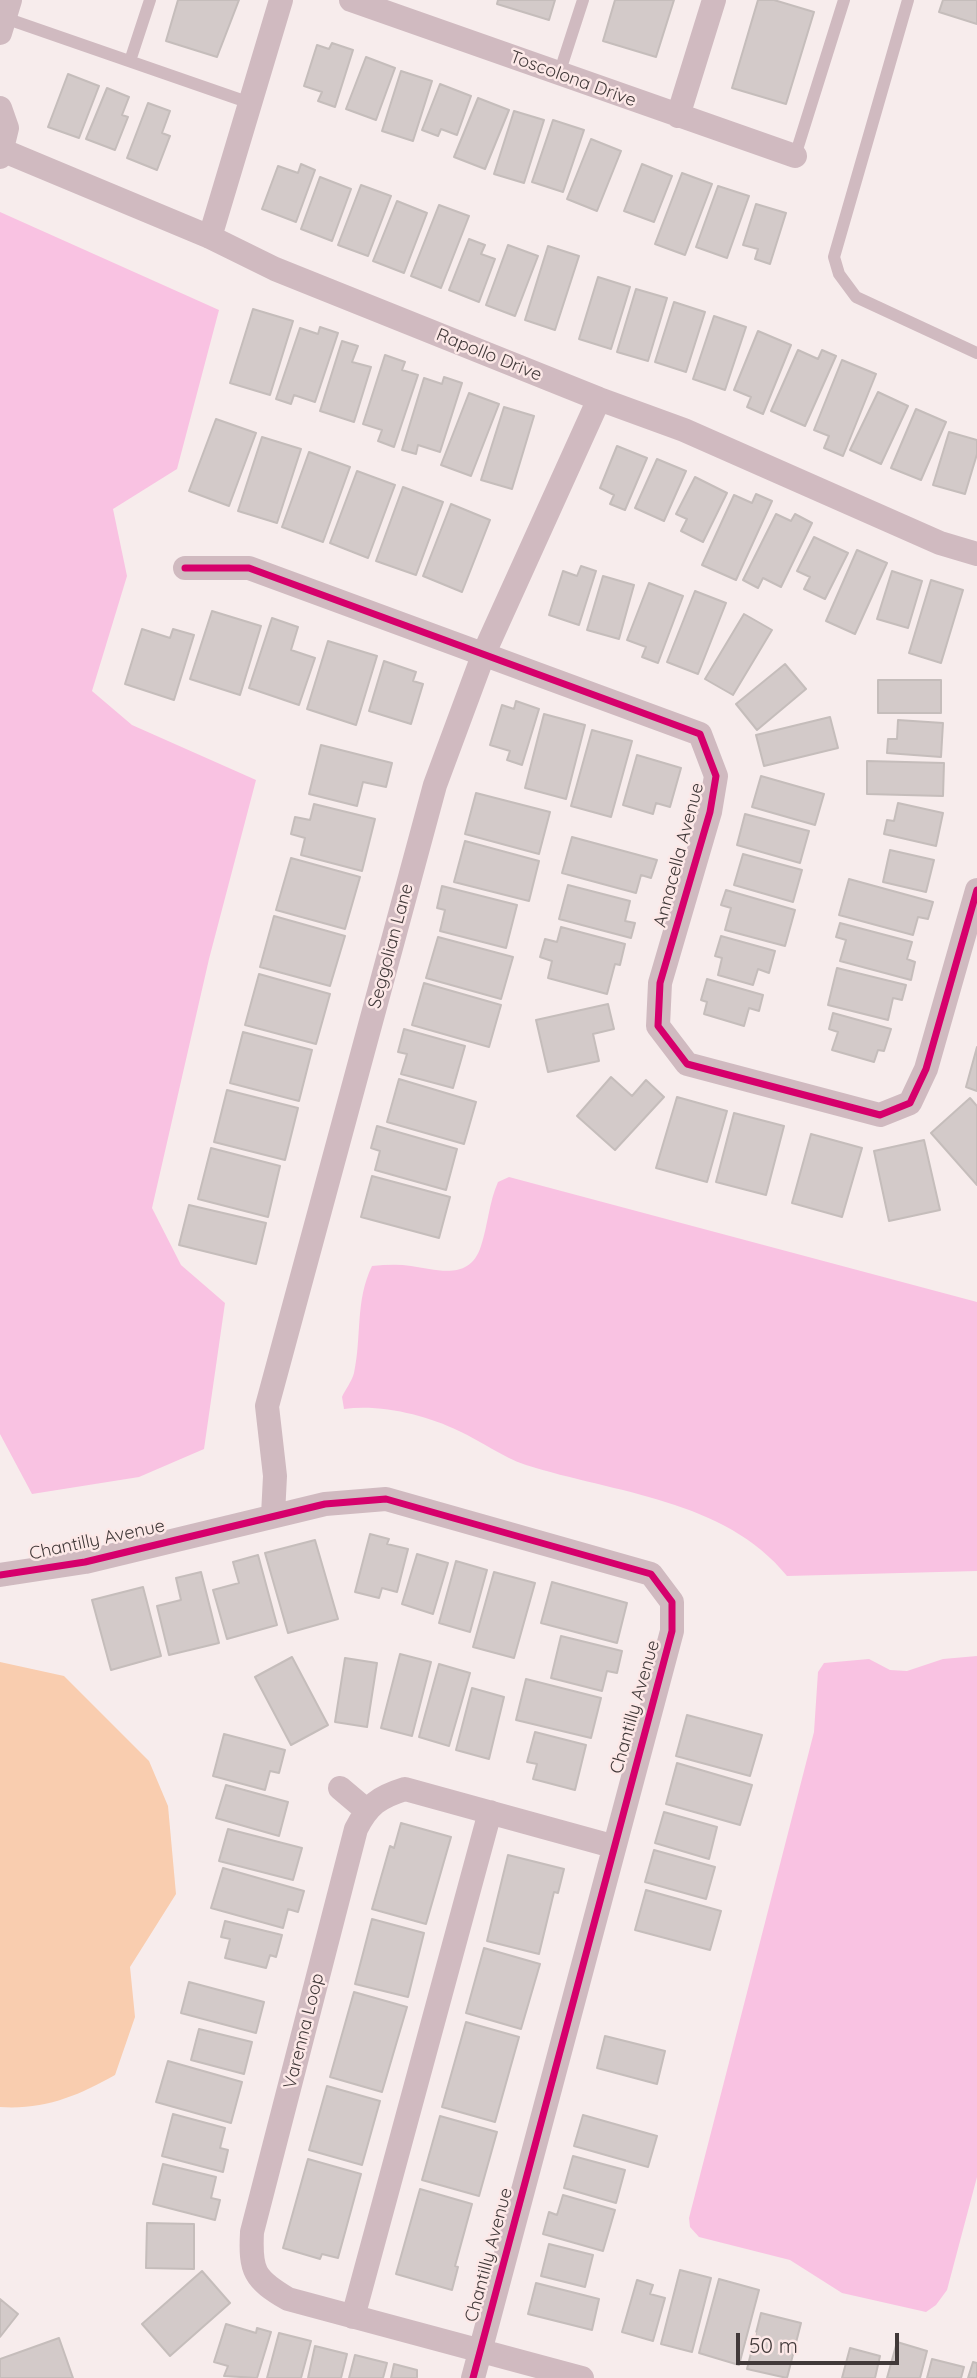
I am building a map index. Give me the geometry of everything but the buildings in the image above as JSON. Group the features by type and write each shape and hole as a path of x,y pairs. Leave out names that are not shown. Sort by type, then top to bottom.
{"street":[{"path":"209,237 281,0"},
{"name":"Toscolona Drive","path":"351,0 795,156"},
{"path":"678,116 714,0"},
{"path":"0,108 7,128 2,154"},
{"name":"Rapollo Drive","path":"2,154 209,237 275,269 599,400 684,430 940,543 977,554"},
{"name":"Seggolian Lane","path":"273,1515 275,1476 267,1406 435,785 484,653 599,400"},
{"name":"Annacella Avenue","path":"186,568 249,568 700,734 716,776 710,812 660,983 658,1026 687,1064 880,1115 910,1103 926,1069 977,890"},
{"name":"Chantilly Avenue","path":"0,1575 85,1562 325,1504 386,1499 651,1574 672,1602 672,1631 612,1846 473,2378"},
{"path":"340,1788 366,1810 378,1798 405,1789 612,1846"},
{"name":"Varenna Loop","path":"366,1810 356,1829 252,2232 251,2260 261,2283 288,2299 582,2378"},
{"path":"353,2317 490,1812"}],"lane":[{"path":"130,61 150,0"},
{"path":"559,74 583,0"},
{"path":"795,156 844,0"},
{"path":"908,0 834,257 839,274 856,298 977,353"},
{"path":"5,17 250,103"}],"shaded area":[{"path":"0,212 219,310 177,469 113,509 127,576 92,691 132,725 256,780 209,959 152,1208 181,1265 225,1303 204,1449 139,1477 32,1494 0,1434"},
{"path":"509,1177 977,1302 977,1571 787,1576 762,1550 732,1530 700,1514 631,1492 526,1465 432,1420 373,1408 344,1409 342,1397 354,1373 363,1292 372,1266 401,1265 452,1271 469,1264 481,1246 498,1182"},
{"path":"977,1656 977,2177 947,2290 936,2305 926,2312 842,2293 790,2260 699,2237 690,2227 689,2218 814,1732 818,1672 824,1663 869,1659 890,1670 907,1671 943,1659"},
{"path":"0,1662 64,1676 149,1761 168,1806 176,1894 130,1967 135,2017 115,2075 60,2100 16,2107 0,2107"}],"cycle path":[{"path":"185,568 249,568 700,734 716,776 710,812 660,983 658,1026 687,1064 880,1115 910,1103 926,1069 977,890"},
{"path":"0,1575 85,1562 325,1504 386,1499 651,1574 672,1602 672,1631 473,2378"}]}
